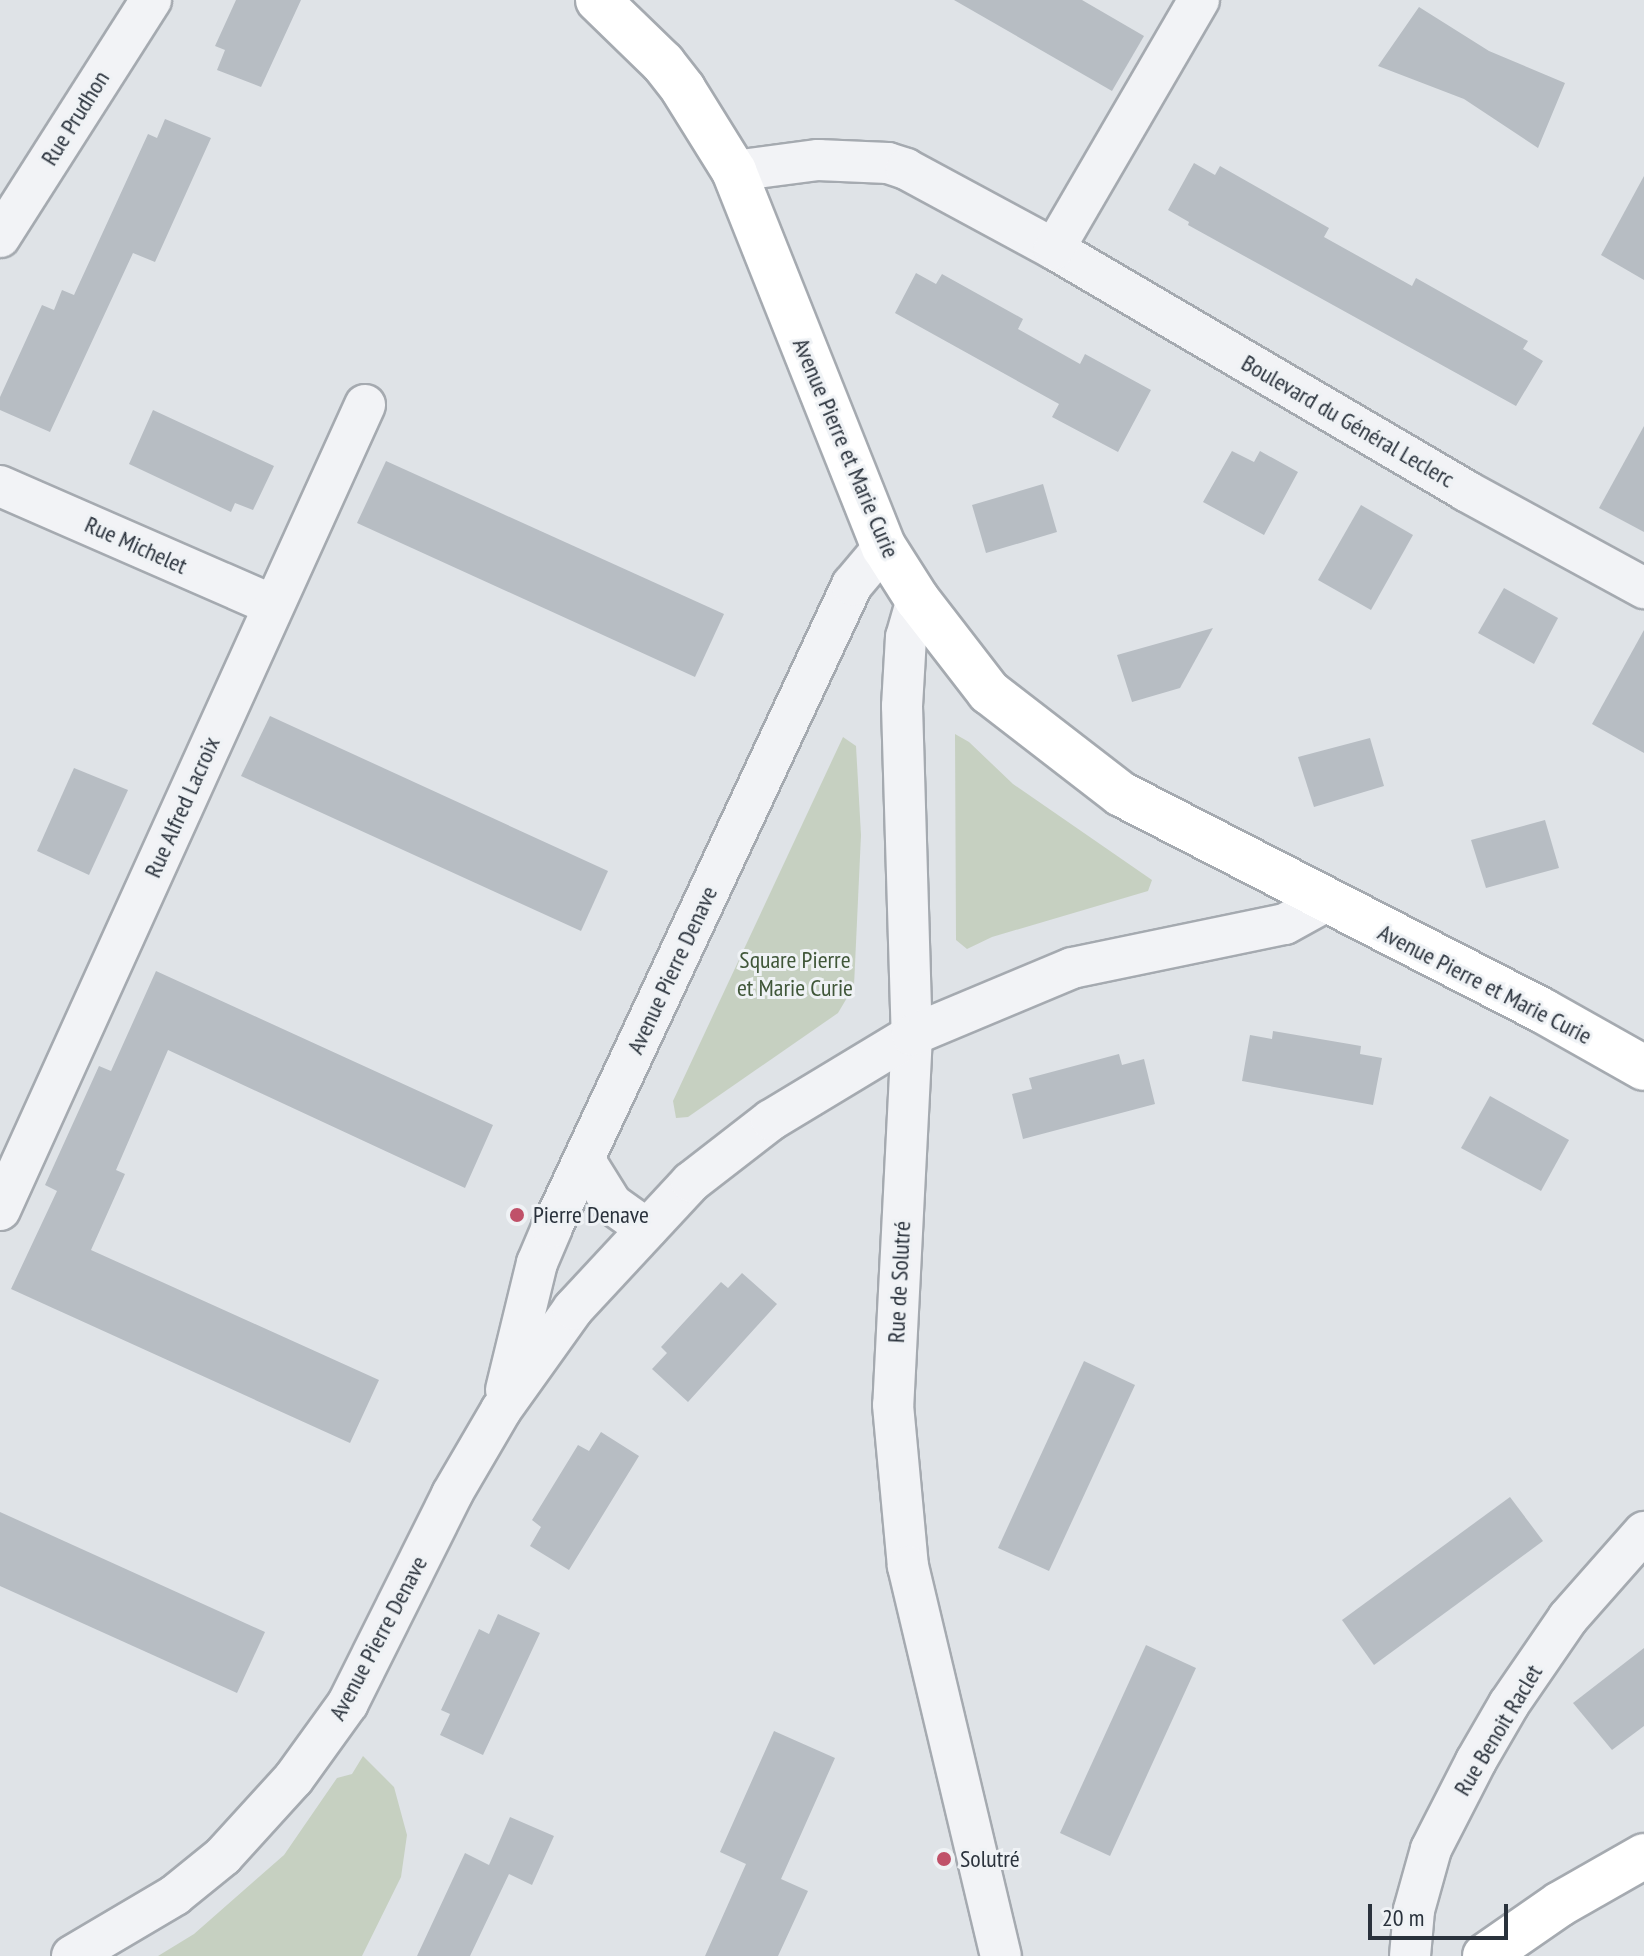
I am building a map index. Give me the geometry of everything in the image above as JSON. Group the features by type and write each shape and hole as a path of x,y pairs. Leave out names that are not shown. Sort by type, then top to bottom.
{"main road":[{"name":"Avenue Pierre et Marie Curie","path":"598,0 670,72 734,171 884,547 917,599 989,692 1121,794 1325,902 1543,1011 1644,1068"},
{"path":"1485,1956 1560,1904 1644,1856"}],"street":[{"name":"Rue Prudhon","path":"0,237 151,0"},
{"path":"1054,249 1186,4"},
{"name":"Boulevard du Général Leclerc","path":"734,171 818,160 888,163 906,169 1054,249 1466,491 1644,588"},
{"name":"Rue Alfred Lacroix","path":"0,1210 15,1140 365,405"},
{"name":"Rue Michelet","path":"0,486 272,605"},
{"name":"Avenue Pierre Denave","path":"501,1410 537,1263 852,585 884,547"},
{"name":"Rue de Solutré","path":"917,599 906,637 902,706 912,1035 893,1405 908,1566 1001,1956"},
{"path":"912,1035 1072,968 1285,924 1325,902"},
{"name":"Avenue Pierre Denave","path":"72,1956 175,1895 223,1856 294,1778 348,1703 452,1494 501,1410 573,1309 691,1182 771,1120 912,1035"},
{"path":"584,1159 612,1204 647,1229"},
{"name":"Rue Benoit Raclet","path":"1410,1956 1414,1910 1438,1837 1509,1704 1568,1618 1644,1532"}],"green space":[{"path":"955,734 969,742 1013,784 1152,880 1148,891 992,937 967,949 956,940"},
{"name":"Square Pierre et Marie Curie","path":"843,737 856,746 861,835 854,986 838,1013 688,1117 676,1118 673,1101"},
{"path":"363,1756 394,1787 407,1835 401,1877 362,1956 158,1956 194,1934 284,1855 337,1778 352,1774"}],"building":[{"path":"236,0 301,0 261,87 217,70 225,50 215,46"},
{"path":"954,0 1082,0 1144,36 1112,91"},
{"path":"1419,7 1489,51 1565,83 1538,148 1464,99 1378,66"},
{"path":"165,119 211,138 155,262 133,253 50,432 0,410 0,397 42,305 54,310 62,290 74,295 148,134 157,138"},
{"path":"1194,163 1215,175 1220,166 1329,228 1324,237 1412,286 1416,278 1528,341 1523,349 1543,361 1516,406 1188,225 1189,222 1168,210"},
{"path":"1644,176 1644,280 1601,255"},
{"path":"916,273 936,284 942,274 1023,319 1018,329 1080,364 1085,354 1151,390 1118,452 1052,417 1059,404 895,313"},
{"path":"153,410 274,466 253,510 235,503 231,512 129,464"},
{"path":"1644,426 1644,532 1599,508"},
{"path":"1232,451 1254,462 1260,451 1298,472 1264,535 1203,502"},
{"path":"386,461 724,614 695,677 357,523"},
{"path":"1043,484 1057,532 986,553 972,505"},
{"path":"1361,505 1413,535 1371,610 1318,580"},
{"path":"1504,588 1558,618 1534,664 1478,633"},
{"path":"1213,628 1180,688 1132,702 1117,655"},
{"path":"1644,630 1644,753 1592,724"},
{"path":"270,716 608,871 581,931 241,776"},
{"path":"1370,738 1384,786 1314,807 1298,757"},
{"path":"74,768 128,790 89,875 37,851"},
{"path":"1545,820 1559,868 1486,888 1471,840"},
{"path":"156,971 493,1125 465,1188 168,1050 116,1170 125,1174 91,1250 379,1380 350,1443 11,1289 57,1191 45,1185 99,1066 111,1071"},
{"path":"1273,1031 1361,1046 1360,1054 1382,1058 1373,1105 1242,1081 1250,1035 1272,1039"},
{"path":"1119,1054 1122,1065 1144,1059 1155,1104 1023,1139 1012,1094 1032,1089 1029,1078"},
{"path":"1490,1096 1569,1140 1541,1191 1461,1148"},
{"path":"742,1273 777,1304 688,1402 652,1369 667,1353 661,1347 721,1282 728,1288"},
{"path":"1084,1361 1135,1385 1049,1571 998,1548"},
{"path":"601,1432 639,1456 569,1570 530,1546 541,1527 532,1520 578,1445 589,1451"},
{"path":"1510,1497 1543,1541 1374,1665 1342,1620"},
{"path":"0,1512 265,1632 237,1693 0,1586"},
{"path":"498,1614 540,1633 483,1755 440,1735 450,1714 441,1710 479,1629 489,1634"},
{"path":"1146,1645 1196,1668 1110,1856 1060,1833"},
{"path":"1644,1648 1644,1726 1612,1750 1573,1703"},
{"path":"774,1731 835,1758 781,1879 808,1891 778,1956 705,1956 746,1864 720,1852"},
{"path":"510,1817 554,1836 532,1885 509,1874 470,1956 417,1956 465,1853 489,1865"}],"place":[{"name":"Pierre Denave","path":"517,1215"},
{"name":"Solutré","path":"944,1859"}]}
